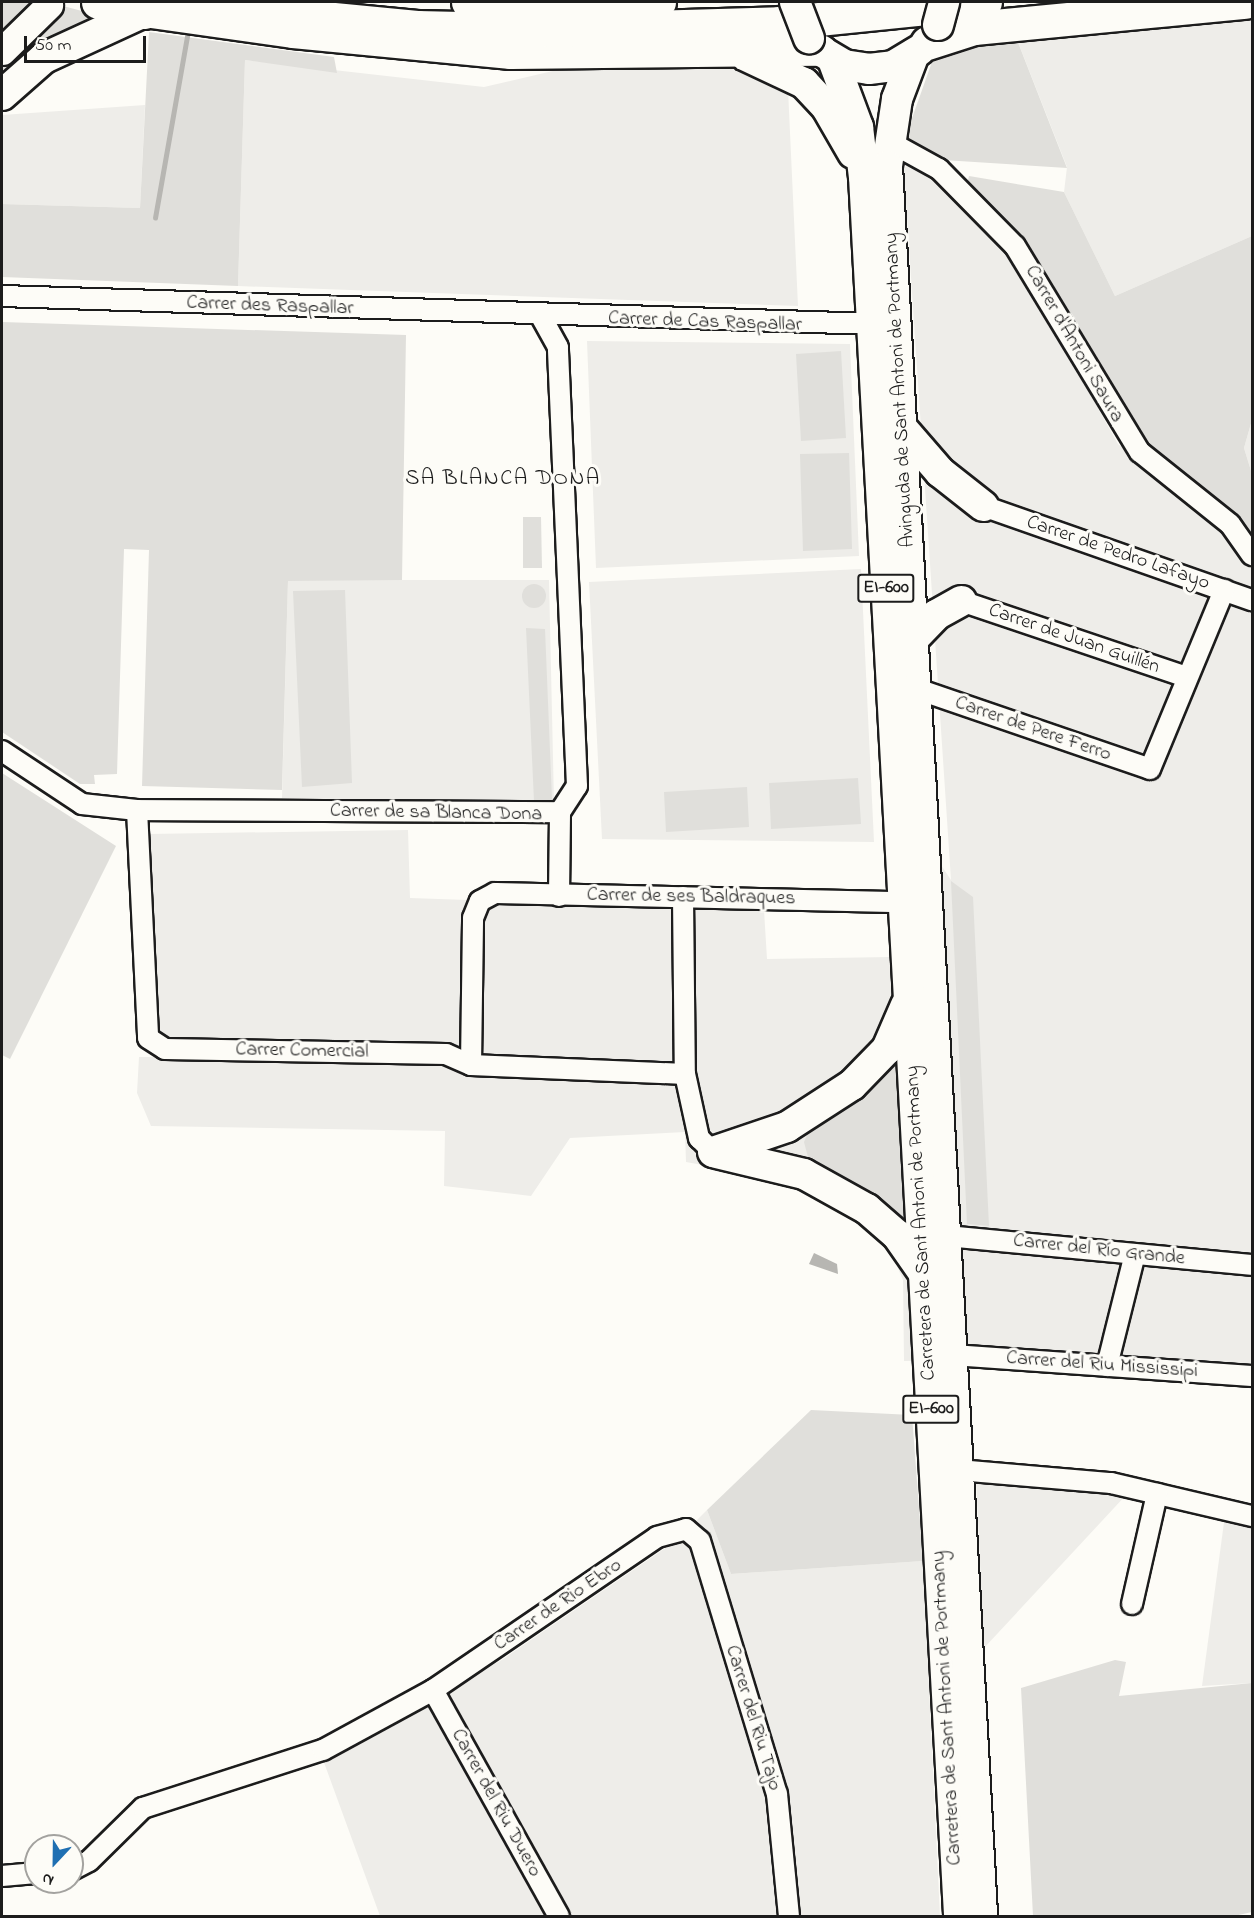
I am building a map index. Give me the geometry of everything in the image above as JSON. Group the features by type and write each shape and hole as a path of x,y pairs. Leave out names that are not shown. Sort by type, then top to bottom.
{"highway":[{"path":"98,2 406,26 549,30 779,23 986,2"},
{"path":"468,2 659,2"},
{"path":"931,31 1245,2"}],"main road":[{"name":"EI-600","path":"795,2 821,50"},
{"path":"2,95 44,58 151,7 293,33 511,54 821,50 869,69 931,31"},
{"name":"Avinguda de Sant Antoni de Portmany","path":"927,874 888,141 931,31"},
{"name":"Avinguda de Sant Antoni de Portmany","path":"821,50 858,127 864,177 901,852"},
{"path":"733,52 768,63 816,95 864,177"},
{"path":"902,428 940,472 983,506"},
{"path":"906,500 941,494 983,506"},
{"path":"910,580 961,601"},
{"path":"914,638 936,615 961,601"},
{"name":"Carretera de Sant Antoni de Portmany","path":"901,852 959,1917"},
{"name":"Carretera de Sant Antoni de Portmany","path":"927,874 982,1917"},
{"path":"713,1152 787,1127 873,1069 909,999"},
{"path":"804,1174 796,1140 811,1110"},
{"path":"713,1152 804,1174 883,1219 925,1275"}],"street":[{"path":"2,51 49,5"},
{"name":"Carrer d'Antoni Saura","path":"888,141 939,169 1015,246 1140,452 1230,524 1252,555"},
{"name":"Carrer des Raspallar","path":"2,296 540,315"},
{"name":"Carrer de Cas Raspallar","path":"540,315 872,324"},
{"name":"Carrer de sa Blanca Dona","path":"2,750 82,804 137,810 560,812 577,786 558,347 540,315"},
{"path":"558,347 567,326 580,317"},
{"name":"Carrer de Pedro Lafayo","path":"983,506 1252,600"},
{"path":"1187,677 1224,590"},
{"name":"Carrer de Juan Guillén","path":"961,601 1187,677"},
{"name":"Carrer de Pere Ferro","path":"917,689 1150,769 1187,677"},
{"name":"Carrer Comercial","path":"137,810 148,1038 165,1049 446,1054 471,1065 685,1074"},
{"path":"559,896 560,812"},
{"name":"Carrer de ses Baldraques","path":"471,1065 473,918 480,901 495,893 903,902"},
{"path":"683,897 685,1074 699,1138 713,1152"},
{"name":"Carrer del Río Grande","path":"946,1236 1252,1265"},
{"path":"1107,1366 1135,1254"},
{"name":"Carrer del Riu Mississipi","path":"952,1354 1252,1376"},
{"path":"958,1470 1111,1483 1252,1516"},
{"path":"1132,1604 1157,1494"},
{"name":"Carrer de Rio Ebro","path":"84,1864 143,1808 323,1750 433,1690 657,1537 686,1529"},
{"name":"Carrer del Riu Tajo","path":"686,1529 700,1541 777,1794 789,1917"},
{"name":"Carrer del Riu Duero","path":"433,1690 559,1917"},
{"path":"2,1876 24,1874"}],"shaded area":[{"path":"2,2 32,2 2,29"},
{"path":"63,6 101,16 2,84 2,66"},
{"path":"1252,8 1252,236 1115,296 1064,192 1067,167 1014,32"},
{"path":"149,32 334,57 337,73 245,60 238,286 2,277 2,204 140,208"},
{"path":"1014,32 1067,168 943,160 905,138 933,59 975,36"},
{"path":"245,60 484,87 557,70 746,68 788,89 798,306 238,286"},
{"path":"145,105 140,208 2,204 2,115"},
{"path":"913,164 965,203 1014,258 1118,444 1234,541 1243,525 1252,535 1252,1387 977,1360 904,1361 903,1280 885,1238 860,1216 792,1181 686,1162 685,1132 570,1138 531,1196 444,1186 445,1131 151,1126 137,1093 139,1057 153,1057 149,834 408,830 410,898 764,910 767,959 890,957 891,847 927,844 951,880 905,187 899,169"},
{"path":"969,176 1064,192 1115,296 1252,236 1252,420 1244,448 1252,474 1252,535 1140,441 1024,241 967,184"},
{"path":"2,322 406,335 402,580 288,581 282,790 142,786 149,550 124,549 117,774 94,775 95,784 80,784 2,732"},
{"path":"587,341 850,344 859,556 596,568"},
{"path":"841,351 846,438 801,441 796,354"},
{"path":"1252,420 1252,474 1244,448"},
{"path":"849,453 852,549 803,551 800,454"},
{"path":"523,517 541,517 542,568 523,568"},
{"path":"861,569 874,842 602,839 589,582"},
{"path":"288,580 549,580 554,803 282,798"},
{"path":"534,584 539,585 545,591 545,601 539,607 534,608 529,607 523,601 522,596 523,591 529,585"},
{"path":"345,590 352,783 302,787 293,591"},
{"path":"526,628 545,629 552,800 534,801"},
{"path":"2,773 116,846 10,1059 2,1055"},
{"path":"858,778 861,824 771,829 769,783"},
{"path":"747,787 749,827 666,832 664,792"},
{"path":"951,881 973,897 989,1226 967,1224"},
{"path":"898,1043 910,1238 809,1161 804,1142 812,1124"},
{"path":"814,1253 837,1264 838,1274 809,1264"},
{"path":"811,1410 912,1415 923,1561 731,1574 707,1510"},
{"path":"976,1478 1127,1494 984,1648"},
{"path":"1252,1509 1252,1683 1202,1686 1225,1515"},
{"path":"707,1510 731,1574 923,1561 940,1916 380,1916 322,1757 500,1661 677,1540"},
{"path":"1115,1660 1126,1662 1119,1696 1252,1683 1252,1912 1234,1916 1033,1916 1021,1688"}],"waterway":[{"path":"155,218 187,36"}],"district":[{"name":"SA BLANCA DONA","path":"503,480"}]}
